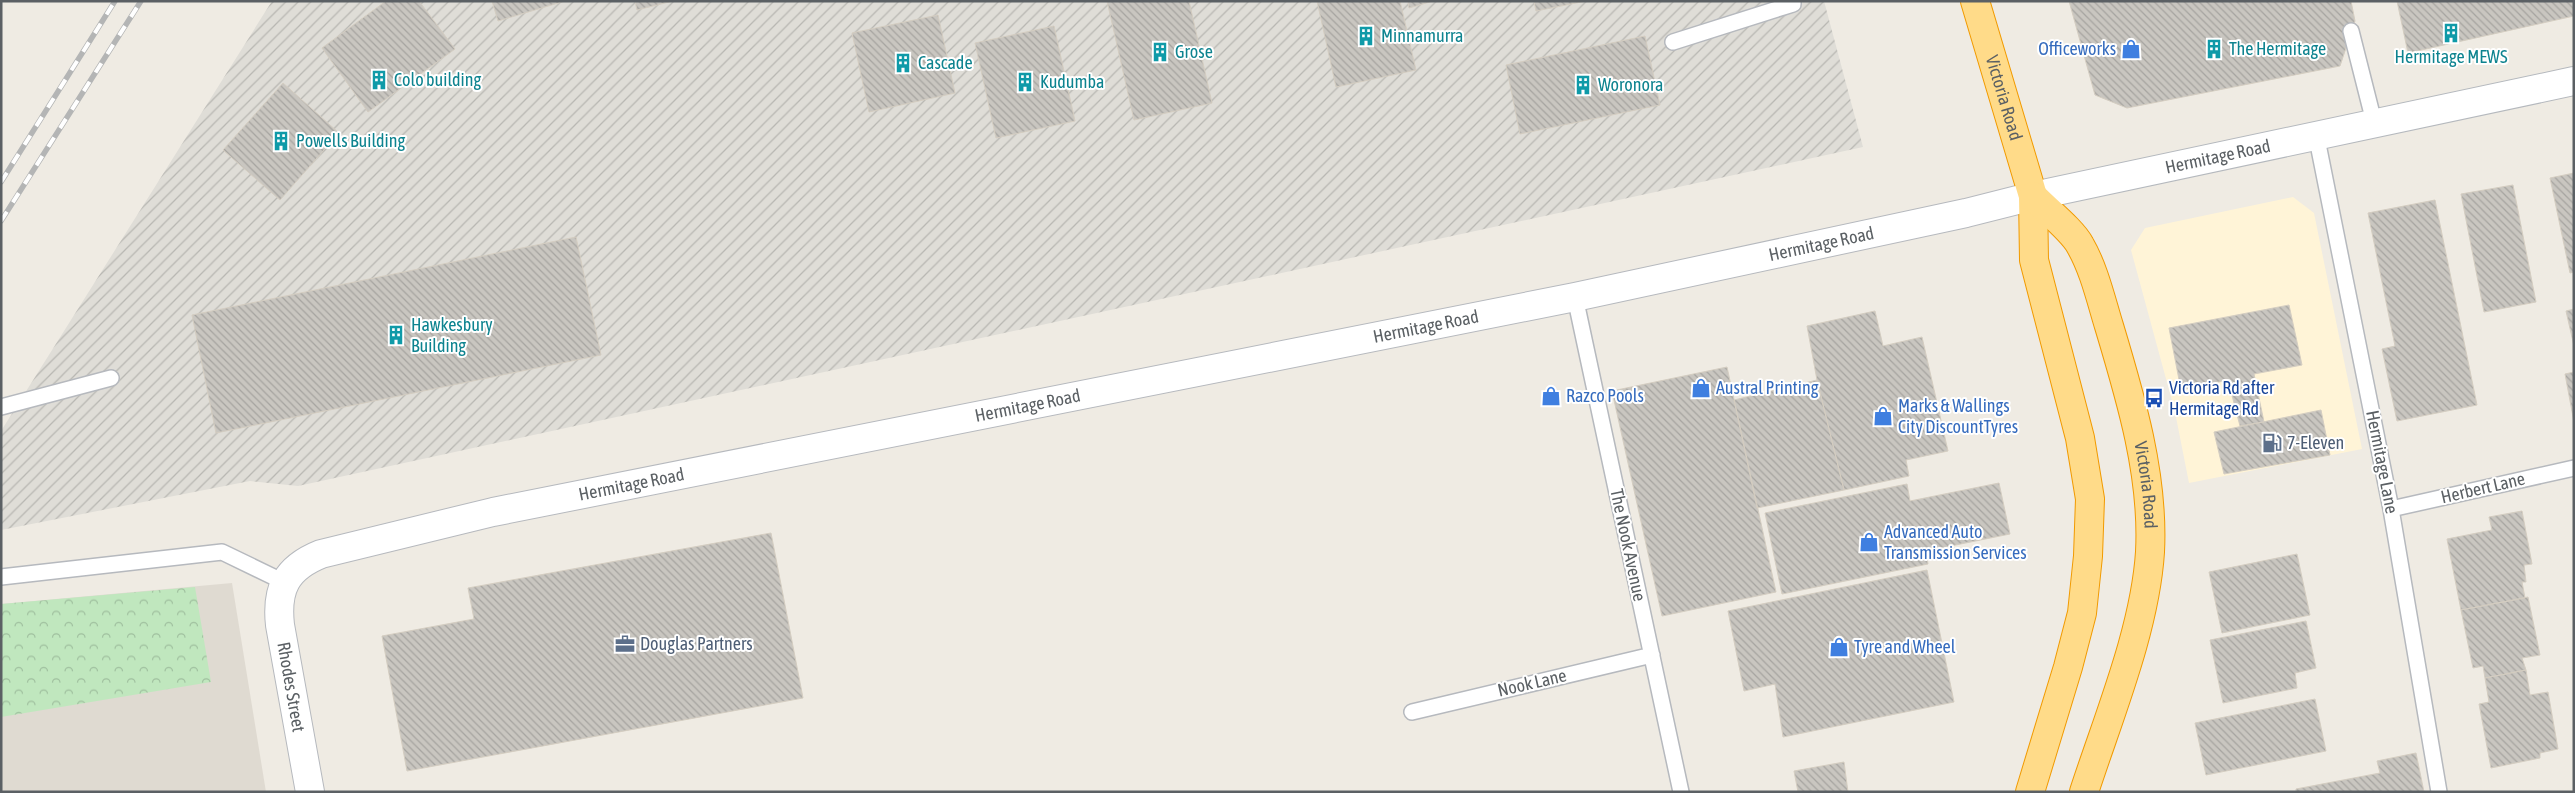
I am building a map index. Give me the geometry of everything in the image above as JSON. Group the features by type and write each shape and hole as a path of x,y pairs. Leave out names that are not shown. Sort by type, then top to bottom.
{"highway":[{"name":"Victoria Road","path":"1975,1 2033,196 2034,260 2080,438 2090,499 2082,613 2068,667 2030,792"},
{"name":"Victoria Road","path":"2033,196 2080,244 2100,296 2138,434 2148,499 2150,552 2144,594 2133,640 2084,792"}],"street":[{"name":"Hermitage Road","path":"284,582 301,564 321,554 493,512 1575,297 1957,215 2033,196 2316,134 2574,81"},
{"name":"Rhodes Street","path":"284,582 278,602 280,625 310,792"}],"lane":[{"path":"1673,42 1793,4 1793,1"},
{"path":"2351,31 2374,122"},
{"name":"Hermitage Lane","path":"2316,134 2391,509 2439,792"},
{"name":"The Nook Avenue","path":"1575,297 1681,792"},
{"path":"1,407 111,378"},
{"name":"Herbert Lane","path":"2391,509 2574,468"},
{"path":"1,578 222,552 284,582"},
{"name":"Nook Lane","path":"1412,712 1652,655"}],"shaded area":[{"path":"272,1 1824,1 1863,147 298,486 250,481 1,530 1,431"},
{"path":"2293,197 2314,213 2362,449 2189,483 2175,412 2131,250 2145,228"},
{"path":"232,583 266,792 1,792 1,604"}],"green space":[{"path":"195,587 211,682 1,717 1,604"}],"building":[{"name":"Colo building","path":"386,1 419,1 455,49 368,112 322,48"},
{"path":"492,1 565,1 498,21"},
{"path":"635,1 673,1 637,10"},
{"name":"Grose","path":"1107,1 1189,1 1212,103 1134,120"},
{"name":"Minnamurra","path":"1317,1 1400,1 1416,70 1336,87"},
{"path":"1408,1 1433,1 1409,8"},
{"path":"1534,1 1586,1 1536,11"},
{"name":"The Hermitage","path":"2069,1 2351,1 2355,21 2340,66 2127,108 2095,95"},
{"name":"Hermitage MEWS","path":"2397,1 2574,1 2574,16 2408,53"},
{"name":"Cascade","path":"938,15 955,93 869,112 852,33"},
{"name":"Kudumba","path":"1054,26 1075,121 996,138 975,43"},
{"name":"Woronora","path":"1645,36 1660,105 1520,134 1506,65"},
{"name":"Powells Building","path":"283,83 339,133 280,200 223,150"},
{"path":"2574,173 2574,272 2570,273 2550,178"},
{"path":"2513,185 2536,302 2484,312 2461,194"},
{"path":"2435,200 2477,405 2397,421 2382,349 2395,346 2368,213"},
{"name":"Hawkesbury Building","path":"576,237 601,355 216,433 192,315"},
{"path":"2289,305 2302,365 2254,374 2264,422 2240,426 2228,380 2181,390 2169,328"},
{"path":"2574,309 2574,346 2566,311"},
{"name":"Marks & Wallings City DiscountTyres","path":"1875,311 1883,346 1922,337 1948,451 1906,460 1909,476 1844,490 1817,380 1807,326"},
{"path":"1727,367 1776,592 1662,616 1612,391"},
{"path":"2574,372 2574,422 2565,374"},
{"path":"1817,380 1844,490 1757,508 1734,400"},
{"name":"7-Eleven","path":"2321,410 2330,455 2224,474 2214,432"},
{"name":"Advanced Auto Transmission Services","path":"1999,483 2010,534 1926,551 1928,564 1782,594 1765,513 1907,484 1910,501"},
{"path":"2522,511 2532,564 2524,565 2526,582 2522,582 2525,598 2461,610 2447,539 2492,530 2489,517"},
{"path":"771,533 803,698 407,771 382,636 474,619 468,588"},
{"path":"2297,554 2310,615 2222,633 2209,572"},
{"name":"Tyre and Wheel","path":"1927,570 1954,702 1783,737 1775,684 1744,691 1728,611"},
{"path":"2528,597 2540,655 2522,658 2526,670 2485,678 2483,666 2473,668 2461,610"},
{"path":"2306,621 2316,668 2295,673 2297,688 2223,703 2210,640"},
{"path":"2526,670 2530,695 2548,692 2558,749 2540,753 2540,758 2491,768 2479,704 2489,702 2485,678"},
{"path":"2315,699 2326,751 2206,775 2195,723"},
{"path":"2416,753 2424,792 2296,792 2296,789 2380,773 2377,761"},
{"path":"1844,762 1848,792 1798,792 1794,771"}],"railway":[{"path":"1,182 115,1"},
{"path":"1,221 141,1"}],"place":[{"name":"Hermitage MEWS","path":"2451,33"},
{"name":"Minnamurra","path":"1366,36"},
{"name":"Officeworks","path":"2131,49"},
{"name":"The Hermitage","path":"2214,49"},
{"name":"Grose","path":"1160,52"},
{"name":"Cascade","path":"903,63"},
{"name":"Colo building","path":"379,80"},
{"name":"Kudumba","path":"1025,82"},
{"name":"Woronora","path":"1583,85"},
{"name":"Powells Building","path":"281,141"},
{"name":"Hawkesbury Building","path":"396,335"},
{"name":"Austral Printing","path":"1701,388"},
{"name":"Razco Pools","path":"1551,396"},
{"name":"Victoria Rd after Hermitage Rd","path":"2154,398"},
{"name":"Marks & Wallings City DiscountTyres","path":"1883,416"},
{"name":"7-Eleven","path":"2272,443"},
{"name":"Advanced Auto Transmission Services","path":"1869,542"},
{"name":"Douglas Partners","path":"625,644"},
{"name":"Tyre and Wheel","path":"1839,647"}]}
